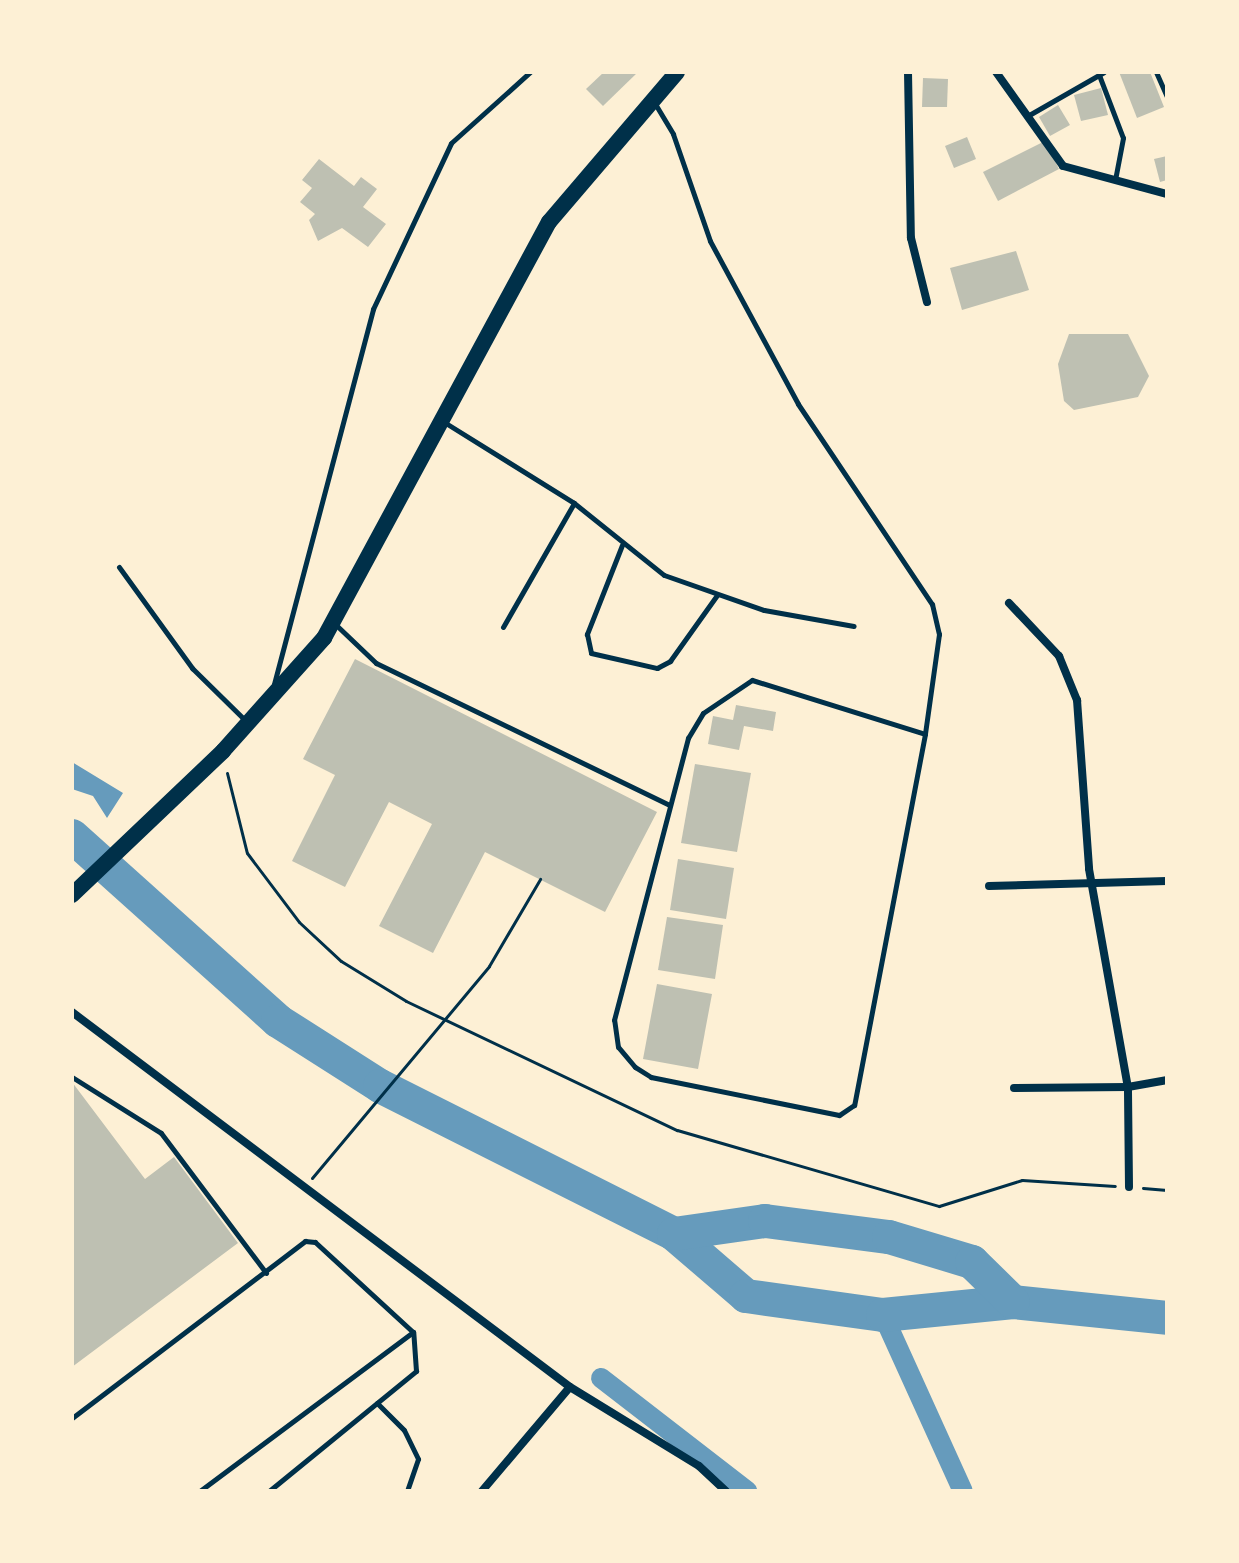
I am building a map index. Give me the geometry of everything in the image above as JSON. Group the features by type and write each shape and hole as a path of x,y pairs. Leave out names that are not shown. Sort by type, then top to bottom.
{"main road":[{"path":"72,895 196,777 333,623 549,222 650,96 677,72"}],"street":[{"path":"908,72 911,238 927,302"},
{"path":"996,72 1063,166 1167,194"},
{"path":"1009,603 1059,656 1077,700 1092,884 1128,1087 1129,1187"},
{"path":"989,886 1167,881"},
{"path":"72,1012 570,1387 699,1466 726,1491"},
{"path":"1014,1088 1128,1087 1167,1080"},
{"path":"482,1491 570,1387"}],"lane":[{"path":"269,698 373,309 451,143 530,72"},
{"path":"1156,72 1167,97"},
{"path":"1029,115 1102,74 1123,138 1115,180"},
{"path":"650,96 673,134 710,241 798,404 932,604 939,634 925,734 860,1095 839,1115 651,1077 618,1047 614,1020 688,738 703,713 752,680 925,734"},
{"path":"444,421 574,503 622,545 664,575 717,595 854,626"},
{"path":"503,627 574,503"},
{"path":"622,545 587,634 591,653 657,668 670,661 717,595"},
{"path":"119,567 192,668 247,723"},
{"path":"333,623 376,663 670,805"},
{"path":"72,1077 161,1133 266,1273"},
{"path":"72,1418 305,1241 315,1242 413,1332 416,1371 269,1491"},
{"path":"200,1491 413,1332"},
{"path":"377,1403 404,1430 418,1459 407,1491"}],"path":[{"path":"317,1172 489,966 540,879"}],"water":[{"path":"72,762 123,793 107,818 93,796 72,789"}],"building":[{"path":"604,72 638,72 603,106 586,89"},
{"path":"1119,72 1150,72 1164,107 1137,118"},
{"path":"923,78 948,79 947,107 922,107"},
{"path":"1101,88 1108,115 1081,121 1074,95"},
{"path":"1058,105 1070,125 1050,136 1039,117"},
{"path":"967,137 976,159 954,168 945,146"},
{"path":"1045,141 1059,169 998,201 983,172"},
{"path":"1167,156 1167,180 1160,182 1154,159"},
{"path":"319,159 354,186 361,177 377,189 363,207 386,224 368,247 342,228 318,241 309,220 315,214 300,202 312,188 302,180"},
{"path":"1016,251 1029,290 962,310 950,268"},
{"path":"1069,334 1128,334 1149,376 1138,397 1074,410 1064,401 1058,364"},
{"path":"355,659 657,812 605,912 485,852 433,953 379,926 432,824 389,802 345,887 292,861 335,775 303,759"},
{"path":"736,705 776,712 773,731 744,726 739,750 708,744 713,716 733,720"},
{"path":"695,764 751,773 737,852 681,843"},
{"path":"678,859 734,868 726,919 670,910"},
{"path":"667,917 723,925 715,979 658,970"},
{"path":"657,984 712,994 698,1069 643,1059"},
{"path":"72,1082 145,1179 174,1157 238,1243 72,1367"}],"waterway":[{"path":"72,836 278,1021 380,1086 674,1234 746,1296 883,1315 1013,1302 1167,1318"},
{"path":"674,1234 765,1221 889,1237 972,1262 1013,1302"},
{"path":"883,1315 963,1491"},
{"path":"601,1378 747,1491"}]}
